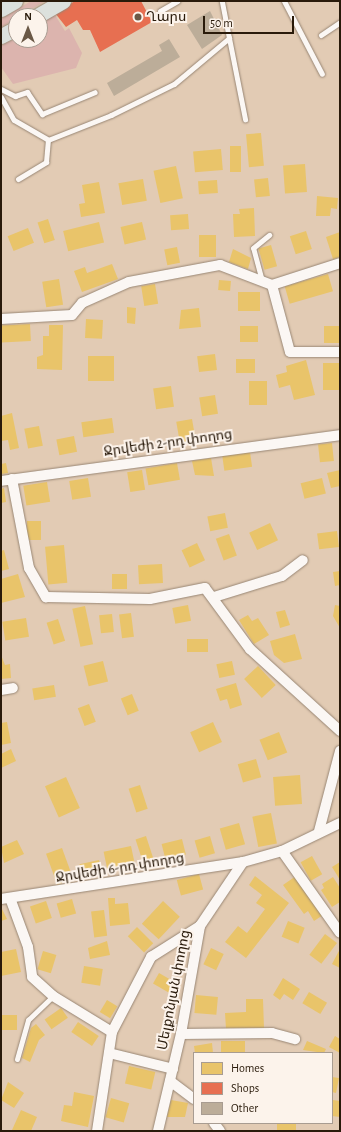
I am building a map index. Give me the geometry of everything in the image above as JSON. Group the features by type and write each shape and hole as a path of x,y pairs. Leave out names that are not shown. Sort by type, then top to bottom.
{"main road":[{"path":"1,9 15,1"},
{"path":"48,10 63,1"}],"street":[{"path":"1,319 72,315 82,303 129,282 220,265 272,285 340,263"},
{"path":"272,285 290,352 340,352"},
{"name":"Ջրվեժի 2-րդ փողոց","path":"1,481 340,435"},
{"path":"12,479 29,568 46,597 150,598 205,588 214,597 250,649 340,731"},
{"path":"214,597 282,576 302,560"},
{"path":"1,690 13,688"},
{"path":"319,831 340,751"},
{"path":"243,862 282,851 319,831 340,823"},
{"path":"282,851 340,933"},
{"name":"Ջրվեժի 6-րդ փողոց","path":"6,898 243,862"},
{"name":"Մելքոնյան փողոց","path":"158,1131 181,1034 200,926 243,862"},
{"path":"6,898 28,948 32,977 53,996 112,1032"},
{"path":"97,1131 112,1032 151,957 200,926"},
{"path":"181,1034 272,1033 295,1039"},
{"path":"109,1053 172,1070"},
{"path":"170,1081 193,1098"}],"lane":[{"path":"160,12 178,1"},
{"path":"222,1 245,119"},
{"path":"284,1 322,74"},
{"path":"320,35 340,22"},
{"path":"48,140 111,116 174,84 229,38"},
{"path":"1,89 15,96 27,92 42,114 95,92"},
{"path":"1,97 14,120 48,140"},
{"path":"18,179 46,162 48,140"},
{"path":"262,281 253,248 269,235"},
{"path":"17,1059 28,1020 53,996"}],"shaded area":[{"path":"31,1 45,1 33,8 19,8"},
{"path":"8,15 8,23 1,27 1,19"},
{"path":"55,15 65,31 69,28 82,53 76,68 13,84 1,67 1,46 8,42 8,48 48,48 48,19"}],"building: Homes":[{"path":"261,133 264,166 249,167 246,134"},
{"path":"230,146 241,146 241,172 230,172"},
{"path":"221,149 223,170 195,172 193,151"},
{"path":"305,164 307,192 285,193 283,166"},
{"path":"176,166 183,198 160,203 154,171"},
{"path":"268,178 270,196 256,197 254,179"},
{"path":"143,179 147,201 122,205 118,183"},
{"path":"217,180 218,193 199,194 198,181"},
{"path":"99,182 105,213 81,217 79,204 85,203 82,185"},
{"path":"317,196 338,198 337,209 331,208 330,216 316,216"},
{"path":"254,208 255,236 234,237 233,214 240,214 239,209"},
{"path":"188,214 189,229 171,230 170,215"},
{"path":"48,219 55,240 44,243 38,222"},
{"path":"99,222 104,242 68,251 63,231"},
{"path":"142,222 146,240 125,244 121,227"},
{"path":"28,228 34,243 14,251 8,236"},
{"path":"306,231 312,249 296,254 290,236"},
{"path":"340,232 340,257 333,259 326,237"},
{"path":"199,235 216,235 216,257 199,257"},
{"path":"271,245 277,266 265,270 259,249"},
{"path":"177,247 180,263 167,265 164,249"},
{"path":"233,249 251,258 248,269 229,262"},
{"path":"112,264 118,279 82,292 74,271 85,267 87,273"},
{"path":"328,274 333,291 290,304 285,286"},
{"path":"59,279 63,305 46,307 42,282"},
{"path":"219,280 231,281 230,291 218,290"},
{"path":"155,284 158,304 144,306 141,286"},
{"path":"238,292 260,292 260,311 238,311"},
{"path":"127,307 136,308 135,324 127,323"},
{"path":"199,308 201,327 179,329 181,310"},
{"path":"86,319 103,320 102,339 85,338"},
{"path":"30,324 31,341 2,342 1,326"},
{"path":"49,325 63,325 62,370 37,369 37,357 43,355 43,336 49,336"},
{"path":"240,326 258,326 258,342 240,342"},
{"path":"324,326 339,326 339,343 324,343"},
{"path":"215,354 217,370 199,372 197,356"},
{"path":"88,356 114,356 114,381 88,381"},
{"path":"236,359 255,359 255,373 236,373"},
{"path":"306,360 315,395 294,400 290,385 279,388 276,375 287,372 286,366"},
{"path":"323,363 340,363 340,390 323,390"},
{"path":"249,381 267,381 267,405 249,405"},
{"path":"171,386 174,407 156,409 153,389"},
{"path":"215,395 218,414 202,416 199,398"},
{"path":"12,413 19,448 10,450 8,440 1,441 1,416"},
{"path":"112,418 114,433 83,437 81,422"},
{"path":"192,419 196,442 180,444 176,422"},
{"path":"39,426 43,446 28,448 24,429"},
{"path":"74,436 77,452 59,455 56,439"},
{"path":"332,443 334,461 320,462 318,444"},
{"path":"250,452 252,467 224,471 222,456"},
{"path":"211,458 214,476 195,475 192,461"},
{"path":"6,463 8,473 1,474 1,464"},
{"path":"177,463 180,480 148,485 145,469"},
{"path":"142,470 145,490 130,492 127,472"},
{"path":"340,470 340,486 331,488 327,473"},
{"path":"88,478 91,497 72,500 69,481"},
{"path":"322,478 326,494 305,499 301,483"},
{"path":"47,482 50,502 26,506 23,486"},
{"path":"4,488 6,502 1,503 1,489"},
{"path":"225,513 228,528 210,531 207,516"},
{"path":"27,521 41,521 41,540 27,540"},
{"path":"270,523 278,540 257,550 249,533"},
{"path":"337,531 339,547 319,549 317,533"},
{"path":"229,534 237,556 224,560 216,539"},
{"path":"197,543 205,560 190,567 182,550"},
{"path":"64,545 67,583 48,585 45,547"},
{"path":"4,550 9,569 1,571 1,551"},
{"path":"162,564 163,583 139,584 138,565"},
{"path":"340,571 340,585 335,586 333,572"},
{"path":"18,574 25,597 1,603 1,579"},
{"path":"112,574 127,574 127,589 112,589"},
{"path":"188,605 191,621 175,624 172,608"},
{"path":"335,605 340,606 340,628 333,616"},
{"path":"85,606 93,644 80,647 72,609"},
{"path":"285,610 290,625 280,628 276,612"},
{"path":"131,613 134,637 122,638 119,614"},
{"path":"112,614 114,632 101,633 99,615"},
{"path":"248,615 252,621 258,618 269,635 254,644 239,620"},
{"path":"26,618 29,637 5,641 2,622"},
{"path":"58,619 65,641 54,645 47,623"},
{"path":"295,634 302,659 284,663 274,655 270,641"},
{"path":"187,639 208,639 208,652 187,652"},
{"path":"1,655 5,665 10,664 11,678 1,679"},
{"path":"103,661 108,681 89,686 84,666"},
{"path":"232,661 235,675 219,678 216,664"},
{"path":"258,666 276,685 262,698 244,679"},
{"path":"236,683 242,705 230,709 227,699 220,701 216,689"},
{"path":"54,685 56,697 34,700 32,688"},
{"path":"132,694 139,711 128,715 121,698"},
{"path":"89,704 96,722 85,726 78,708"},
{"path":"7,722 11,743 1,745 1,723"},
{"path":"213,722 222,742 199,752 190,732"},
{"path":"279,732 287,752 268,760 260,740"},
{"path":"11,749 16,761 1,768 1,754"},
{"path":"256,759 261,777 243,783 238,764"},
{"path":"300,775 302,804 275,806 273,777"},
{"path":"66,777 80,808 59,817 45,786"},
{"path":"140,785 148,809 136,812 129,789"},
{"path":"271,813 277,843 258,847 252,817"},
{"path":"239,823 245,844 226,850 220,829"},
{"path":"146,836 154,860 143,863 136,839"},
{"path":"210,836 215,853 200,858 195,840"},
{"path":"182,839 186,855 165,860 162,844"},
{"path":"17,840 24,854 4,863 1,847"},
{"path":"131,846 135,865 108,870 104,852"},
{"path":"62,848 73,879 57,885 46,854"},
{"path":"312,856 322,874 311,881 301,862"},
{"path":"99,860 102,874 82,878 79,864"},
{"path":"340,862 340,880 332,867"},
{"path":"199,874 203,889 181,895 177,880"},
{"path":"255,876 289,903 246,958 225,942 238,926 247,933 265,909 256,903 262,895 249,885"},
{"path":"296,876 323,915 314,921 308,911 304,914 283,885"},
{"path":"333,877 340,888 340,902 332,907 321,890 324,888 322,884"},
{"path":"108,898 115,898 115,904 128,903 130,924 110,926"},
{"path":"72,899 76,913 61,918 57,903"},
{"path":"46,901 52,918 36,924 30,907"},
{"path":"163,901 180,917 159,939 142,924"},
{"path":"1,907 7,919 1,921"},
{"path":"104,910 107,936 94,937 91,912"},
{"path":"288,921 305,928 298,944 282,937"},
{"path":"137,927 153,943 144,952 128,936"},
{"path":"325,934 337,943 321,964 309,955"},
{"path":"107,941 110,955 90,959 88,948"},
{"path":"211,948 224,954 216,970 203,964"},
{"path":"16,949 21,972 1,976 1,952"},
{"path":"340,949 340,968 332,964"},
{"path":"43,951 56,955 51,973 37,969"},
{"path":"84,966 103,969 100,986 81,983"},
{"path":"159,973 176,983 170,993 153,983"},
{"path":"283,978 300,989 293,1000 284,994 280,1000 273,995"},
{"path":"309,992 327,1003 320,1014 302,1003"},
{"path":"196,995 218,997 216,1015 194,1013"},
{"path":"246,999 263,999 264,1028 226,1029 225,1013 246,1012"},
{"path":"107,1000 117,1006 110,1018 100,1012"},
{"path":"61,1008 68,1018 51,1029 45,1019"},
{"path":"1,1015 17,1015 17,1030 1,1030"},
{"path":"78,1022 99,1036 92,1046 71,1032"},
{"path":"36,1024 45,1035 39,1040 30,1062 22,1058 31,1028"},
{"path":"335,1036 340,1039 340,1053 329,1047"},
{"path":"221,1041 245,1041 245,1052 221,1052"},
{"path":"307,1041 326,1049 324,1052 303,1050"},
{"path":"212,1043 213,1052 195,1052 194,1046"},
{"path":"129,1066 155,1072 151,1090 125,1084"},
{"path":"333,1077 339,1078 336,1093 333,1092"},
{"path":"8,1082 24,1093 14,1108 1,1100"},
{"path":"74,1092 94,1096 88,1127 61,1121 64,1105 72,1106"},
{"path":"111,1098 129,1103 124,1122 105,1117"},
{"path":"171,1100 188,1103 185,1117 167,1117"},
{"path":"333,1100 340,1101 340,1117 333,1116"},
{"path":"21,1110 37,1117 31,1131 12,1130"},
{"path":"277,1124 296,1124 296,1131 277,1131"}],"building: Shops":[{"path":"75,1 141,1 152,22 100,52 90,30 83,30 77,20 66,27 55,13"}],"building: Other":[{"path":"210,11 222,35 202,49 187,25"},
{"path":"169,39 180,57 114,96 107,83 162,51 159,45"}],"place":[{"name":"Ղարս","path":"138,17"}]}
